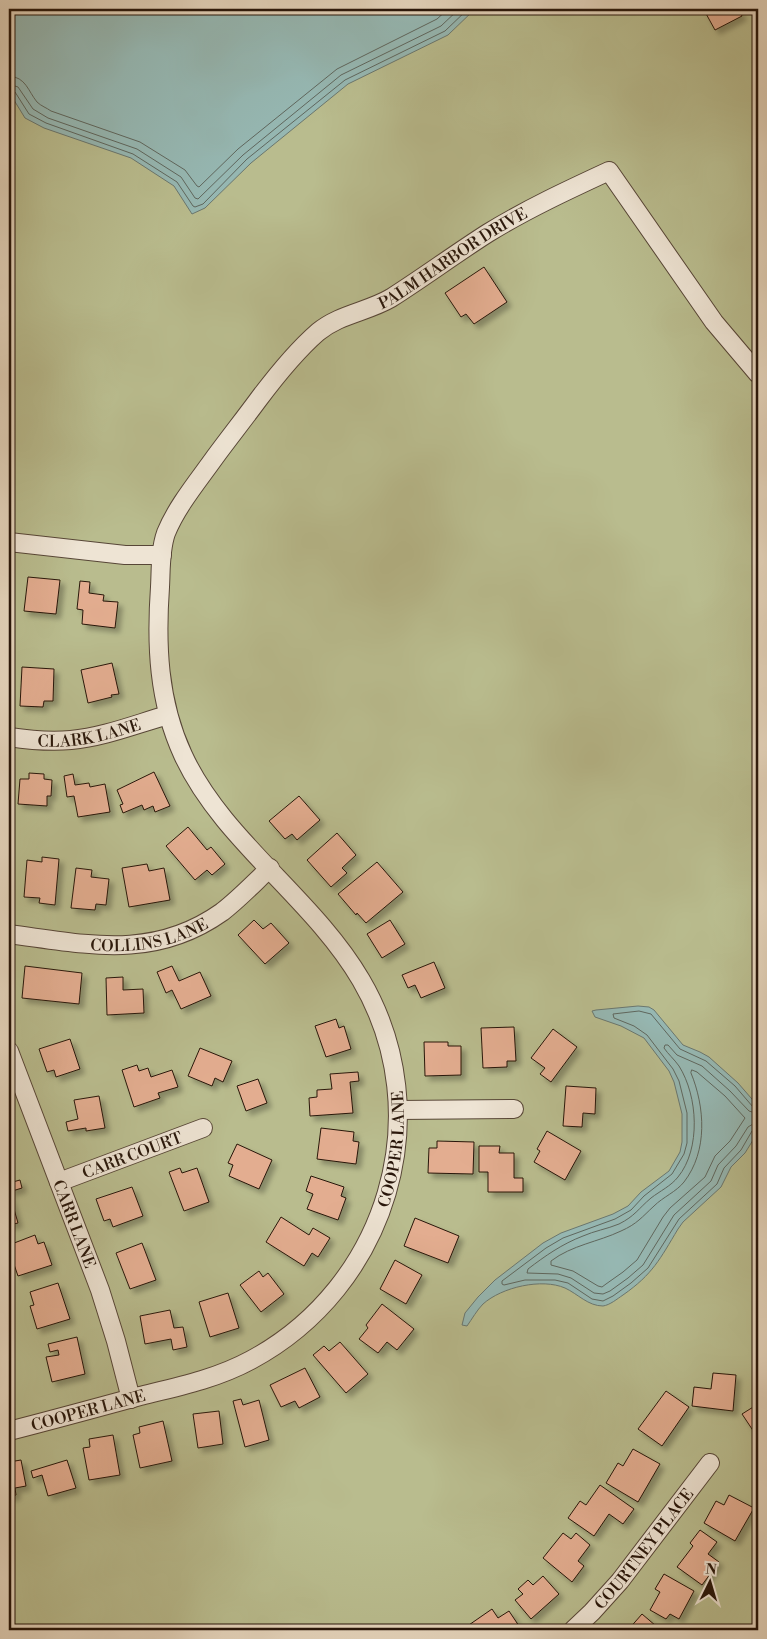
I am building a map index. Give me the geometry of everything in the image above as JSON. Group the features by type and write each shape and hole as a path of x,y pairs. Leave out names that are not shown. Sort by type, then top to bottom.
{"street":[{"name":"PALM HARBOR DRIVE","path":"162,555 168,528 188,495 283,368 316,333 338,318 369,309 388,300 491,231 528,210 609,172 714,322 758,374"},
{"path":"9,542 113,554 162,555"},
{"name":"COOPER LANE","path":"9,1431 213,1377 250,1361 295,1331 326,1302 354,1266 369,1240 380,1214 396,1154 398,1110 389,1048 384,1029 369,994 352,965 333,939 228,822 204,792 181,752 168,715 162,689 158,643 162,555"},
{"name":"CLARK LANE","path":"9,737 56,741 71,740 168,715"},
{"name":"COLLINS LANE","path":"9,934 106,946 153,943 178,935 214,917 234,902 270,868"},
{"name":"CARR LANE","path":"9,1051 100,1290 131,1398"},
{"path":"398,1110 514,1109"},
{"name":"CARR COURT","path":"59,1182 204,1128"},
{"name":"COURTNEY PLACE","path":"573,1630 620,1581 710,1463"}],"green space":[{"path":"9,9 758,9 758,1630 9,1630"}],"water":[{"path":"9,9 475,9 448,35 348,84 251,163 205,208 192,214 174,186 131,158 44,128 25,118 9,92"},
{"path":"638,1006 649,1007 654,1010 683,1045 709,1057 738,1083 758,1106 758,1132 745,1153 731,1167 721,1187 683,1222 661,1258 649,1273 613,1302 603,1306 593,1304 565,1288 556,1285 534,1284 511,1289 491,1298 481,1306 467,1326 462,1325 465,1313 495,1280 543,1243 561,1233 613,1214 628,1206 641,1192 669,1171 680,1152 682,1114 674,1082 669,1071 644,1038 621,1026 595,1017 592,1011"}],"building":[{"path":"705,9 739,9 742,16 715,30"},
{"path":"484,267 507,302 474,324 466,314 461,317 445,293"},
{"path":"28,577 60,580 56,614 24,611"},
{"path":"80,581 90,582 89,593 104,595 103,601 118,602 115,628 82,624 83,610 77,609"},
{"path":"112,663 119,694 88,703 81,670"},
{"path":"22,667 54,669 53,701 44,701 43,707 20,706"},
{"path":"154,772 170,806 155,812 153,806 144,810 142,805 123,813 120,805 123,804 117,790"},
{"path":"29,773 44,774 44,779 52,780 51,796 47,796 47,806 18,804 20,779 29,779"},
{"path":"73,774 75,785 89,783 90,787 105,784 110,812 78,817 74,796 67,797 64,776"},
{"path":"299,796 320,820 297,840 292,834 285,839 269,821"},
{"path":"188,827 207,850 211,847 225,864 212,875 207,870 195,880 166,846"},
{"path":"337,833 356,855 342,868 347,873 331,887 307,860"},
{"path":"42,857 59,859 55,905 39,903 40,898 24,897 27,860 42,862"},
{"path":"377,862 403,892 366,923 357,913 356,915 338,894"},
{"path":"147,864 149,871 164,868 170,900 129,907 122,868"},
{"path":"76,868 92,870 91,877 109,879 106,905 96,904 95,910 71,908"},
{"path":"254,920 263,929 271,923 289,943 265,964 238,935"},
{"path":"390,920 405,944 382,958 367,934"},
{"path":"434,962 445,988 421,998 415,985 408,988 402,975"},
{"path":"25,966 82,973 79,1004 22,998"},
{"path":"172,966 179,981 200,972 211,996 181,1009 172,990 166,993 157,972"},
{"path":"123,977 123,990 143,989 144,1013 107,1015 106,978"},
{"path":"336,1019 339,1028 344,1026 351,1049 326,1057 315,1026"},
{"path":"514,1027 516,1061 507,1061 507,1067 483,1068 481,1028"},
{"path":"553,1029 577,1047 551,1082 540,1074 545,1068 531,1058"},
{"path":"70,1039 80,1069 56,1077 54,1070 47,1072 39,1049"},
{"path":"424,1042 448,1042 448,1046 461,1046 461,1075 425,1076"},
{"path":"200,1048 232,1061 223,1082 215,1078 212,1086 188,1076"},
{"path":"137,1065 139,1071 148,1068 151,1077 172,1070 178,1087 158,1093 160,1098 134,1107 122,1070"},
{"path":"358,1072 359,1081 350,1082 353,1113 310,1116 309,1098 317,1097 317,1090 332,1089 330,1074"},
{"path":"258,1079 267,1103 246,1111 237,1086"},
{"path":"566,1086 596,1088 595,1114 583,1113 582,1127 563,1126"},
{"path":"99,1096 105,1128 86,1131 86,1128 68,1131 66,1122 78,1119 74,1100"},
{"path":"321,1128 354,1132 353,1141 359,1142 356,1164 317,1159"},
{"path":"547,1131 581,1151 565,1180 534,1162 540,1151 537,1149"},
{"path":"437,1141 474,1142 473,1174 428,1173 429,1148 437,1148"},
{"path":"237,1144 272,1160 259,1189 229,1176 233,1165 228,1163"},
{"path":"479,1146 500,1146 499,1153 514,1153 514,1178 523,1178 523,1192 488,1192 488,1172 479,1172"},
{"path":"180,1168 182,1173 197,1168 209,1202 184,1211 169,1172"},
{"path":"311,1176 344,1187 341,1196 346,1198 338,1220 307,1209 313,1194 306,1191"},
{"path":"20,1180 22,1188 9,1192 9,1183"},
{"path":"132,1187 143,1216 113,1227 110,1219 104,1221 96,1199"},
{"path":"9,1192 18,1223 9,1225"},
{"path":"281,1217 309,1235 313,1228 330,1238 318,1257 312,1253 304,1266 266,1242"},
{"path":"415,1218 459,1236 448,1263 404,1246"},
{"path":"35,1235 38,1244 44,1242 52,1265 18,1276 9,1245"},
{"path":"142,1243 156,1280 130,1289 116,1253"},
{"path":"395,1260 422,1275 406,1304 380,1289"},
{"path":"259,1271 263,1277 268,1273 284,1294 261,1312 240,1285"},
{"path":"58,1283 70,1319 37,1329 30,1306 34,1305 30,1292"},
{"path":"228,1293 239,1328 210,1337 199,1302"},
{"path":"382,1304 414,1329 397,1350 387,1342 378,1353 359,1339 368,1328 366,1325"},
{"path":"170,1310 174,1328 183,1327 187,1347 173,1350 171,1339 145,1344 140,1316"},
{"path":"77,1337 85,1374 52,1382 46,1357 59,1355 58,1350 50,1352 48,1344"},
{"path":"340,1342 368,1374 346,1393 313,1355 324,1346 329,1351"},
{"path":"305,1368 320,1397 299,1408 295,1401 281,1407 270,1385"},
{"path":"713,1373 736,1375 733,1411 692,1406 694,1387 711,1389"},
{"path":"666,1391 689,1407 662,1446 638,1429"},
{"path":"241,1399 243,1405 259,1400 269,1440 245,1447 233,1401"},
{"path":"758,1404 758,1438 742,1414"},
{"path":"219,1411 223,1444 198,1448 193,1414"},
{"path":"163,1421 172,1461 140,1468 133,1435 140,1433 139,1427"},
{"path":"113,1435 120,1475 89,1480 83,1448 90,1447 89,1439"},
{"path":"633,1449 660,1464 638,1502 606,1483 618,1463 623,1466"},
{"path":"21,1460 26,1486 15,1488 16,1495 9,1497 9,1462"},
{"path":"67,1460 76,1488 48,1496 42,1475 33,1478 31,1471"},
{"path":"600,1485 634,1509 623,1524 609,1514 594,1536 568,1518 580,1501 586,1505"},
{"path":"729,1495 754,1508 735,1541 704,1523 716,1501 724,1505"},
{"path":"700,1530 717,1542 708,1554 719,1562 702,1585 677,1567 693,1546 690,1543"},
{"path":"563,1533 571,1539 576,1533 590,1545 578,1561 584,1566 572,1582 543,1558"},
{"path":"664,1574 694,1591 679,1619 670,1614 666,1619 650,1610 660,1592 655,1589"},
{"path":"543,1576 559,1594 531,1619 515,1600 523,1594 518,1589 528,1580 533,1585"},
{"path":"492,1609 498,1618 509,1611 519,1626 513,1630 469,1630 466,1627"},
{"path":"642,1614 656,1626 652,1630 628,1630"},
{"path":"451,1625 453,1630 440,1630"}]}
